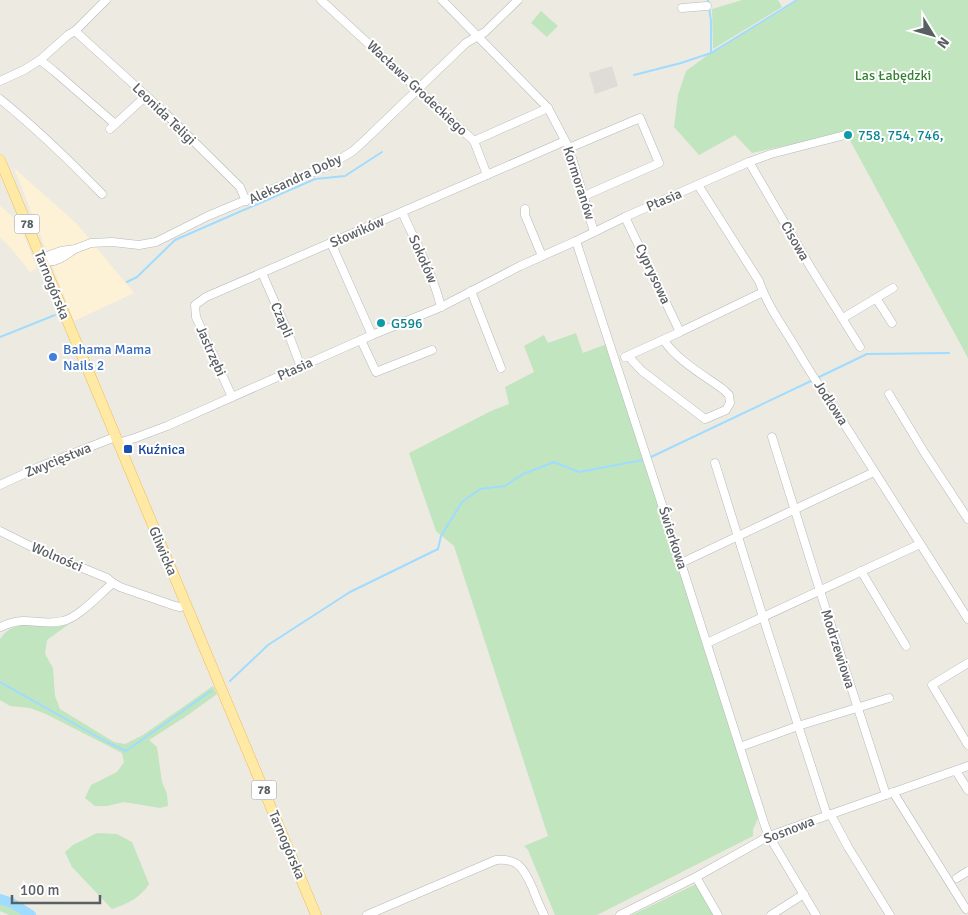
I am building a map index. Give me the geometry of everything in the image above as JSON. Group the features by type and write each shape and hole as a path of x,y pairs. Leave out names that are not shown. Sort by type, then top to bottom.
{"main road":[{"name":"Tarnogórska","path":"0,160 117,440"},
{"name":"Gliwicka","path":"117,440 211,665"},
{"name":"Tarnogórska","path":"211,665 316,915"}],"street":[{"path":"0,81 40,60 75,31 106,0"},
{"name":"Wacława Grodeckiego","path":"322,0 474,141 548,108"},
{"name":"Kormoranów","path":"442,0 548,108 567,145 594,232"},
{"name":"Aleksandra Doby","path":"43,261 50,263 65,256 74,249 96,242 139,246 156,242 208,216 330,165 364,142 466,43 479,37 518,0"},
{"path":"687,5 708,6"},
{"name":"Leonida Teligi","path":"75,31 146,96 240,187 246,201"},
{"path":"40,60 113,127 146,96"},
{"path":"0,99 68,159 102,194"},
{"name":"Słowików","path":"195,305 206,298 262,273 487,175 640,118 659,162 584,196"},
{"name":"Ptasia","path":"117,440 136,438 372,335 441,307 542,256 749,162 771,154 845,135"},
{"path":"474,141 487,175"},
{"name":"Cisowa","path":"749,162 860,347"},
{"name":"Jodłowa","path":"698,185 759,281 763,292 818,384 968,619"},
{"path":"525,209 525,214 542,256"},
{"name":"Sokołów","path":"402,212 437,291 441,307"},
{"name":"Cyprysowa","path":"626,217 680,332"},
{"name":"Świerkowa","path":"576,241 769,836 816,915"},
{"path":"332,243 372,335"},
{"name":"Czapli","path":"262,273 301,366"},
{"path":"843,318 893,288"},
{"path":"471,291 501,368"},
{"path":"616,360 664,340 763,292"},
{"path":"876,298 892,323"},
{"name":"Jastrzębi","path":"195,305 196,317 232,397"},
{"path":"362,340 376,372 432,350"},
{"path":"628,356 642,371 705,419 726,410 730,403 728,395 724,390 677,355 664,340"},
{"path":"889,394 968,519"},
{"name":"Modrzewiowa","path":"772,437 857,708 889,794 966,909"},
{"name":"Zwycięstwa","path":"0,485 39,467 117,440"},
{"path":"715,463 762,617 826,812 832,817 848,847 890,915"},
{"path":"682,563 874,472"},
{"name":"Wolności","path":"0,531 36,549 107,578 113,583 136,593 175,606 186,606"},
{"name":"Modrzewiowa","path":"707,644 920,544"},
{"path":"861,571 906,646"},
{"path":"1,627 9,622 24,620 53,623 65,621 74,617 113,583"},
{"path":"968,663 932,685 968,745"},
{"name":"Modrzewiowa","path":"740,747 798,726 889,698"},
{"name":"Sosnowa","path":"620,915 696,877 769,836 968,766"},
{"path":"956,771 968,790"},
{"path":"366,915 496,860 506,859 521,866 526,873 544,915"},
{"path":"957,878 968,871"},
{"path":"696,877 718,915"},
{"path":"771,915 804,894"}],"shaded area":[{"path":"612,66 618,86 595,94 589,73"},
{"path":"14,168 76,223 134,293 74,321"},
{"path":"0,205 19,223 37,268 30,272 0,237"}],"green space":[{"path":"742,0 778,0 782,7 713,49 712,9"},
{"name":"Las Łabędzki","path":"798,0 968,0 968,358 846,133 752,153 735,135 699,155 674,127 678,95 686,71 716,49"},
{"path":"541,11 558,26 547,37 531,23"},
{"path":"576,333 583,353 607,344 609,345 758,818 753,830 753,836 597,915 555,915 528,850 524,846 548,836 454,546 436,531 409,453 491,411 509,404 505,387 534,372 524,346 544,335 548,343"},
{"path":"69,624 47,640 45,654 53,668 55,696 60,709 114,742 125,744 143,735 213,686 217,694 149,740 157,747 168,806 160,808 124,802 107,806 95,806 85,798 91,785 117,772 124,762 122,753 46,714 30,708 10,706 0,700 0,639 6,632 12,628 24,625 52,627"},
{"path":"97,833 117,834 132,842 149,884 133,900 112,909 72,867 65,852 73,845"},
{"path":"696,884 714,915 632,915"},
{"path":"0,895 16,901 36,915 9,915 0,911"}],"waterway":[{"path":"708,0 711,21 711,52"},
{"path":"634,75 711,53 797,0"},
{"path":"127,282 137,277 175,240 315,179 345,176 382,152"},
{"path":"0,337 55,315"},
{"path":"817,378 867,354 949,353"},
{"path":"651,457 813,380"},
{"path":"230,681 268,645 350,592 438,549 441,536 462,502 480,489 505,486 523,474 554,462 579,472 643,460"},
{"path":"0,682 126,751 211,691"},
{"path":"0,899 12,903 31,915"}],"place":[{"name":"758, 754, 746,","path":"848,135"},
{"name":"G596","path":"381,323"},
{"name":"Bahama Mama Nails 2","path":"53,357"},
{"name":"Kuźnica","path":"128,449"}]}
